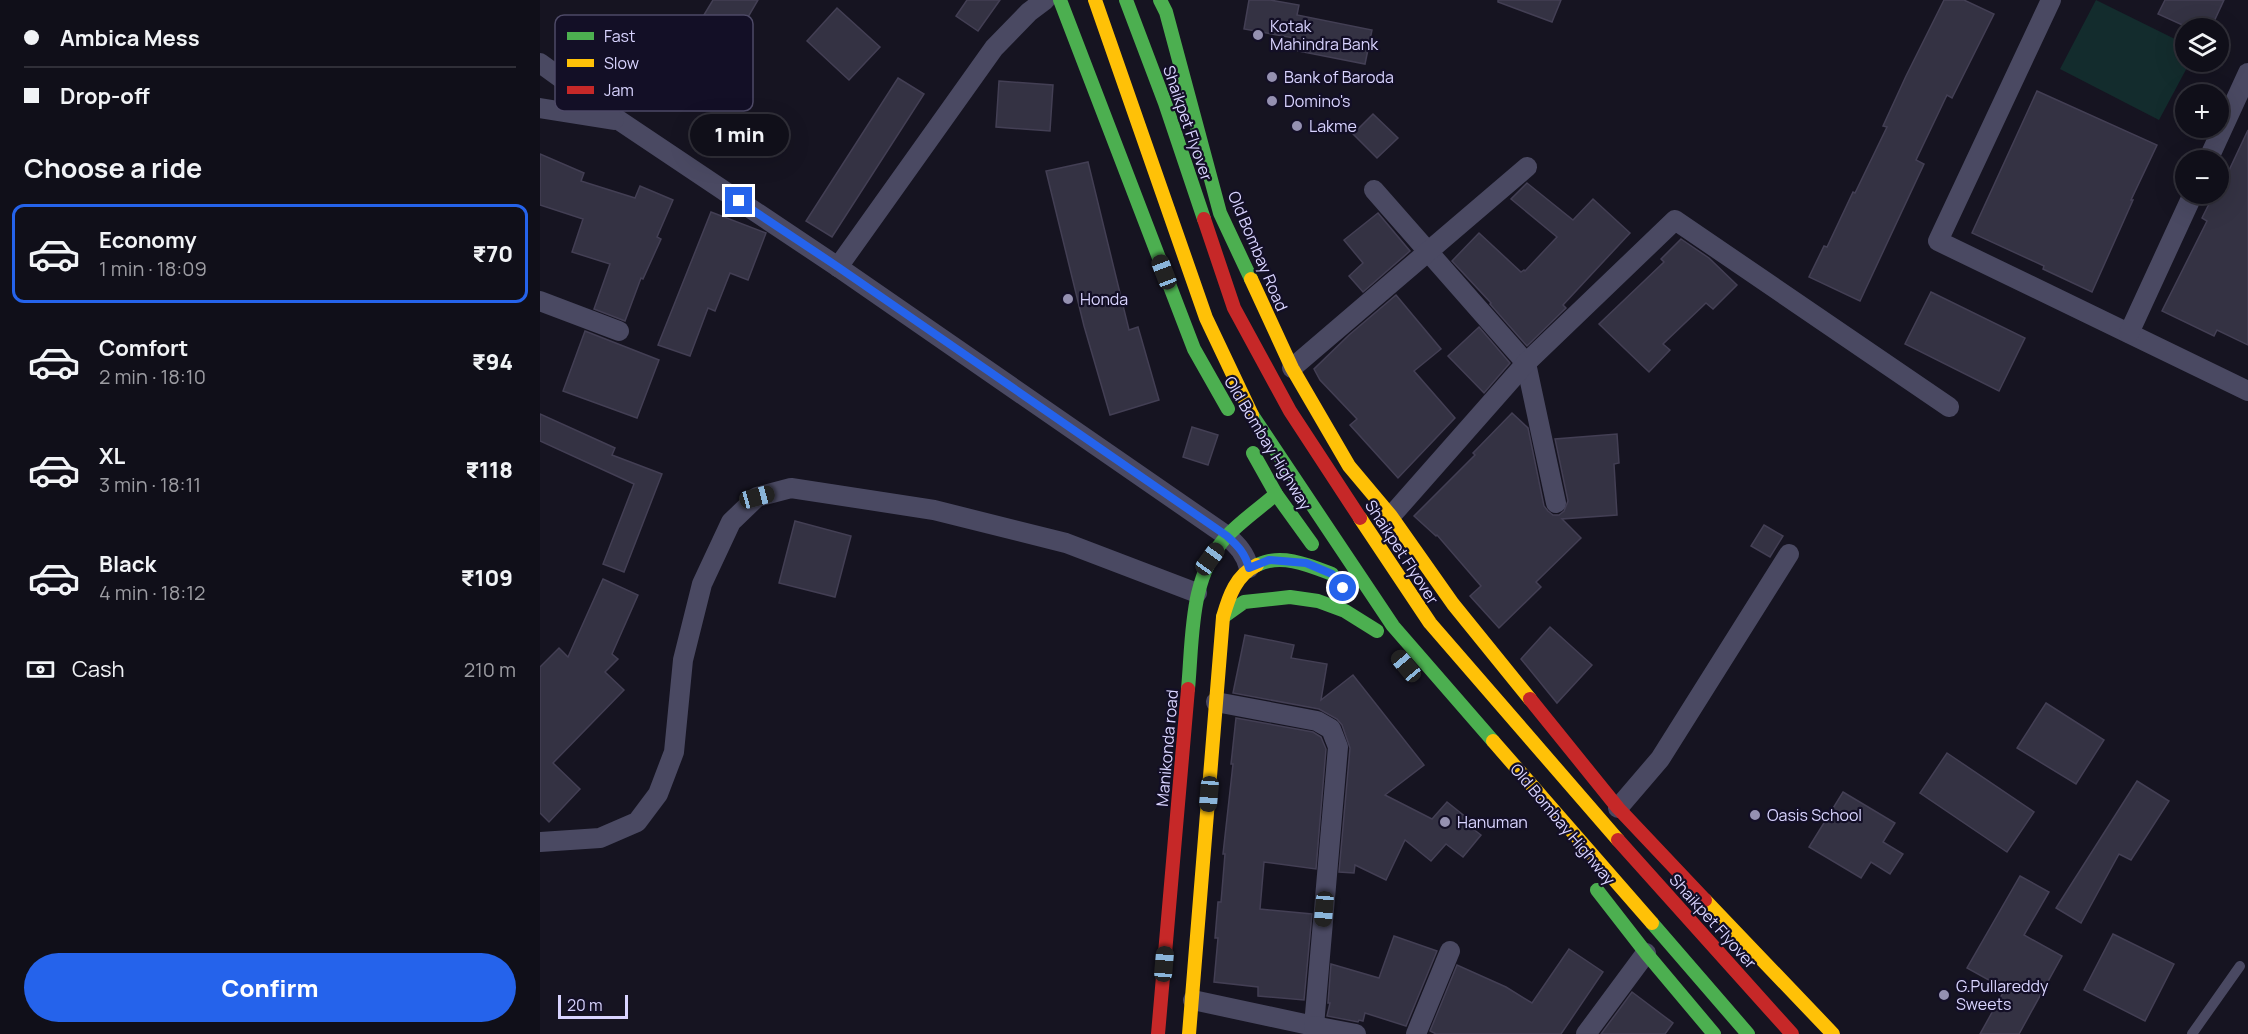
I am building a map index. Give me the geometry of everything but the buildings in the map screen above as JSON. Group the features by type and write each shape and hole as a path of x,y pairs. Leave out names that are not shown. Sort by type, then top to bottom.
{"main road":[{"name":"Old Bombay Highway","path":"1060,0 1194,349 1235,422"},
{"path":"1095,0 1206,318 1251,414 1394,626 1748,1034"},
{"name":"Shaikpet Flyover","path":"1126,0 1165,103 1234,308 1290,411 1430,623 1634,858 1792,1034"},
{"name":"Old Bombay Road","path":"1164,4 1220,213 1292,368 1349,466 1391,516"},
{"name":"Old Bombay Highway","path":"1247,442 1276,494 1335,578 1306,563 1288,560 1269,560 1249,568"},
{"name":"Manikonda road","path":"1158,1034 1197,593 1210,559 1227,536 1276,494"},
{"path":"1391,516 1453,604 1618,808 1833,1034"},
{"path":"1189,1034 1224,617 1227,597 1236,581 1249,568"},
{"path":"1224,617 1244,602 1290,597 1318,601 1345,611 1381,635 1351,599"},
{"name":"Old Bombay Highway","path":"1591,882 1646,953 1714,1034"}],"street":[{"path":"838,267 994,48 1029,12 1045,0"},
{"path":"2051,0 1938,240 2248,391"},
{"path":"540,63 555,74"},
{"path":"2213,150 2248,73"},
{"path":"540,108 555,110"},
{"path":"558,111 620,121"},
{"path":"606,111 838,267 1227,536 1240,548 1249,568"},
{"path":"1292,368 1527,167"},
{"path":"1374,190 1526,363 1556,503"},
{"path":"2129,333 2188,204"},
{"path":"1391,516 1526,363 1675,220 1949,407"},
{"path":"540,301 619,331"},
{"path":"540,842 600,838 638,822 658,794 674,752 683,660 702,584 731,522 757,497 791,488 934,510 1066,543 1197,593"},
{"path":"1618,808 1660,759 1789,554"},
{"path":"1216,702 1317,721 1331,729 1336,736 1338,747 1314,1026"},
{"path":"1416,1034 1450,951"},
{"path":"1586,1034 1646,953"},
{"path":"1193,1000 1356,1034"}],"lane":[{"path":"2192,1034 2240,966"}],"green space":[{"path":"2096,0 2175,39 2175,72 2185,72 2178,84 2175,84 2175,90 2159,120 2060,69"}],"traffic: fast":[{"path":"1060,0 1194,349 1228,409"},
{"path":"1126,0 1165,103 1204,219"},
{"path":"1160,0 1166,12 1220,213 1251,279"},
{"path":"1252,415 1393,626 1493,741"},
{"path":"1253,453 1276,494 1312,544"},
{"path":"1188,689 1195,608 1206,570 1215,552 1227,536 1276,494"},
{"path":"1257,565 1285,560 1332,574"},
{"path":"1223,617 1244,602 1290,597 1318,601 1345,611 1377,631"},
{"path":"1597,890 1714,1034"},
{"path":"1652,923 1748,1034"}],"traffic: slow":[{"path":"1095,0 1206,318 1252,415"},
{"path":"1251,279 1292,368 1349,466 1391,516 1453,604 1530,699"},
{"path":"1360,518 1430,623 1618,840"},
{"path":"1189,1034 1223,617 1239,580 1257,565"},
{"path":"1493,741 1652,923"},
{"path":"1705,900 1833,1034"}],"traffic: jam":[{"path":"1204,219 1234,308 1290,411 1360,518"},
{"path":"1158,1034 1188,689"},
{"path":"1530,699 1618,808 1705,900"},
{"path":"1618,840 1792,1034"}],"place":[{"name":"Kotak Mahindra Bank","path":"1258,35"},
{"name":"Bank of Baroda","path":"1272,77"},
{"name":"Domino's","path":"1272,101"},
{"name":"Lakme","path":"1297,126"},
{"name":"Honda","path":"1068,299"},
{"name":"Oasis School","path":"1755,815"},
{"name":"Hanuman","path":"1445,822"},
{"name":"G.Pullareddy Sweets","path":"1944,995"}],"route":[{"path":"739,201 1227,536 1240,548 1249,568 1269,560 1306,563 1332,574 1343,588"}]}
